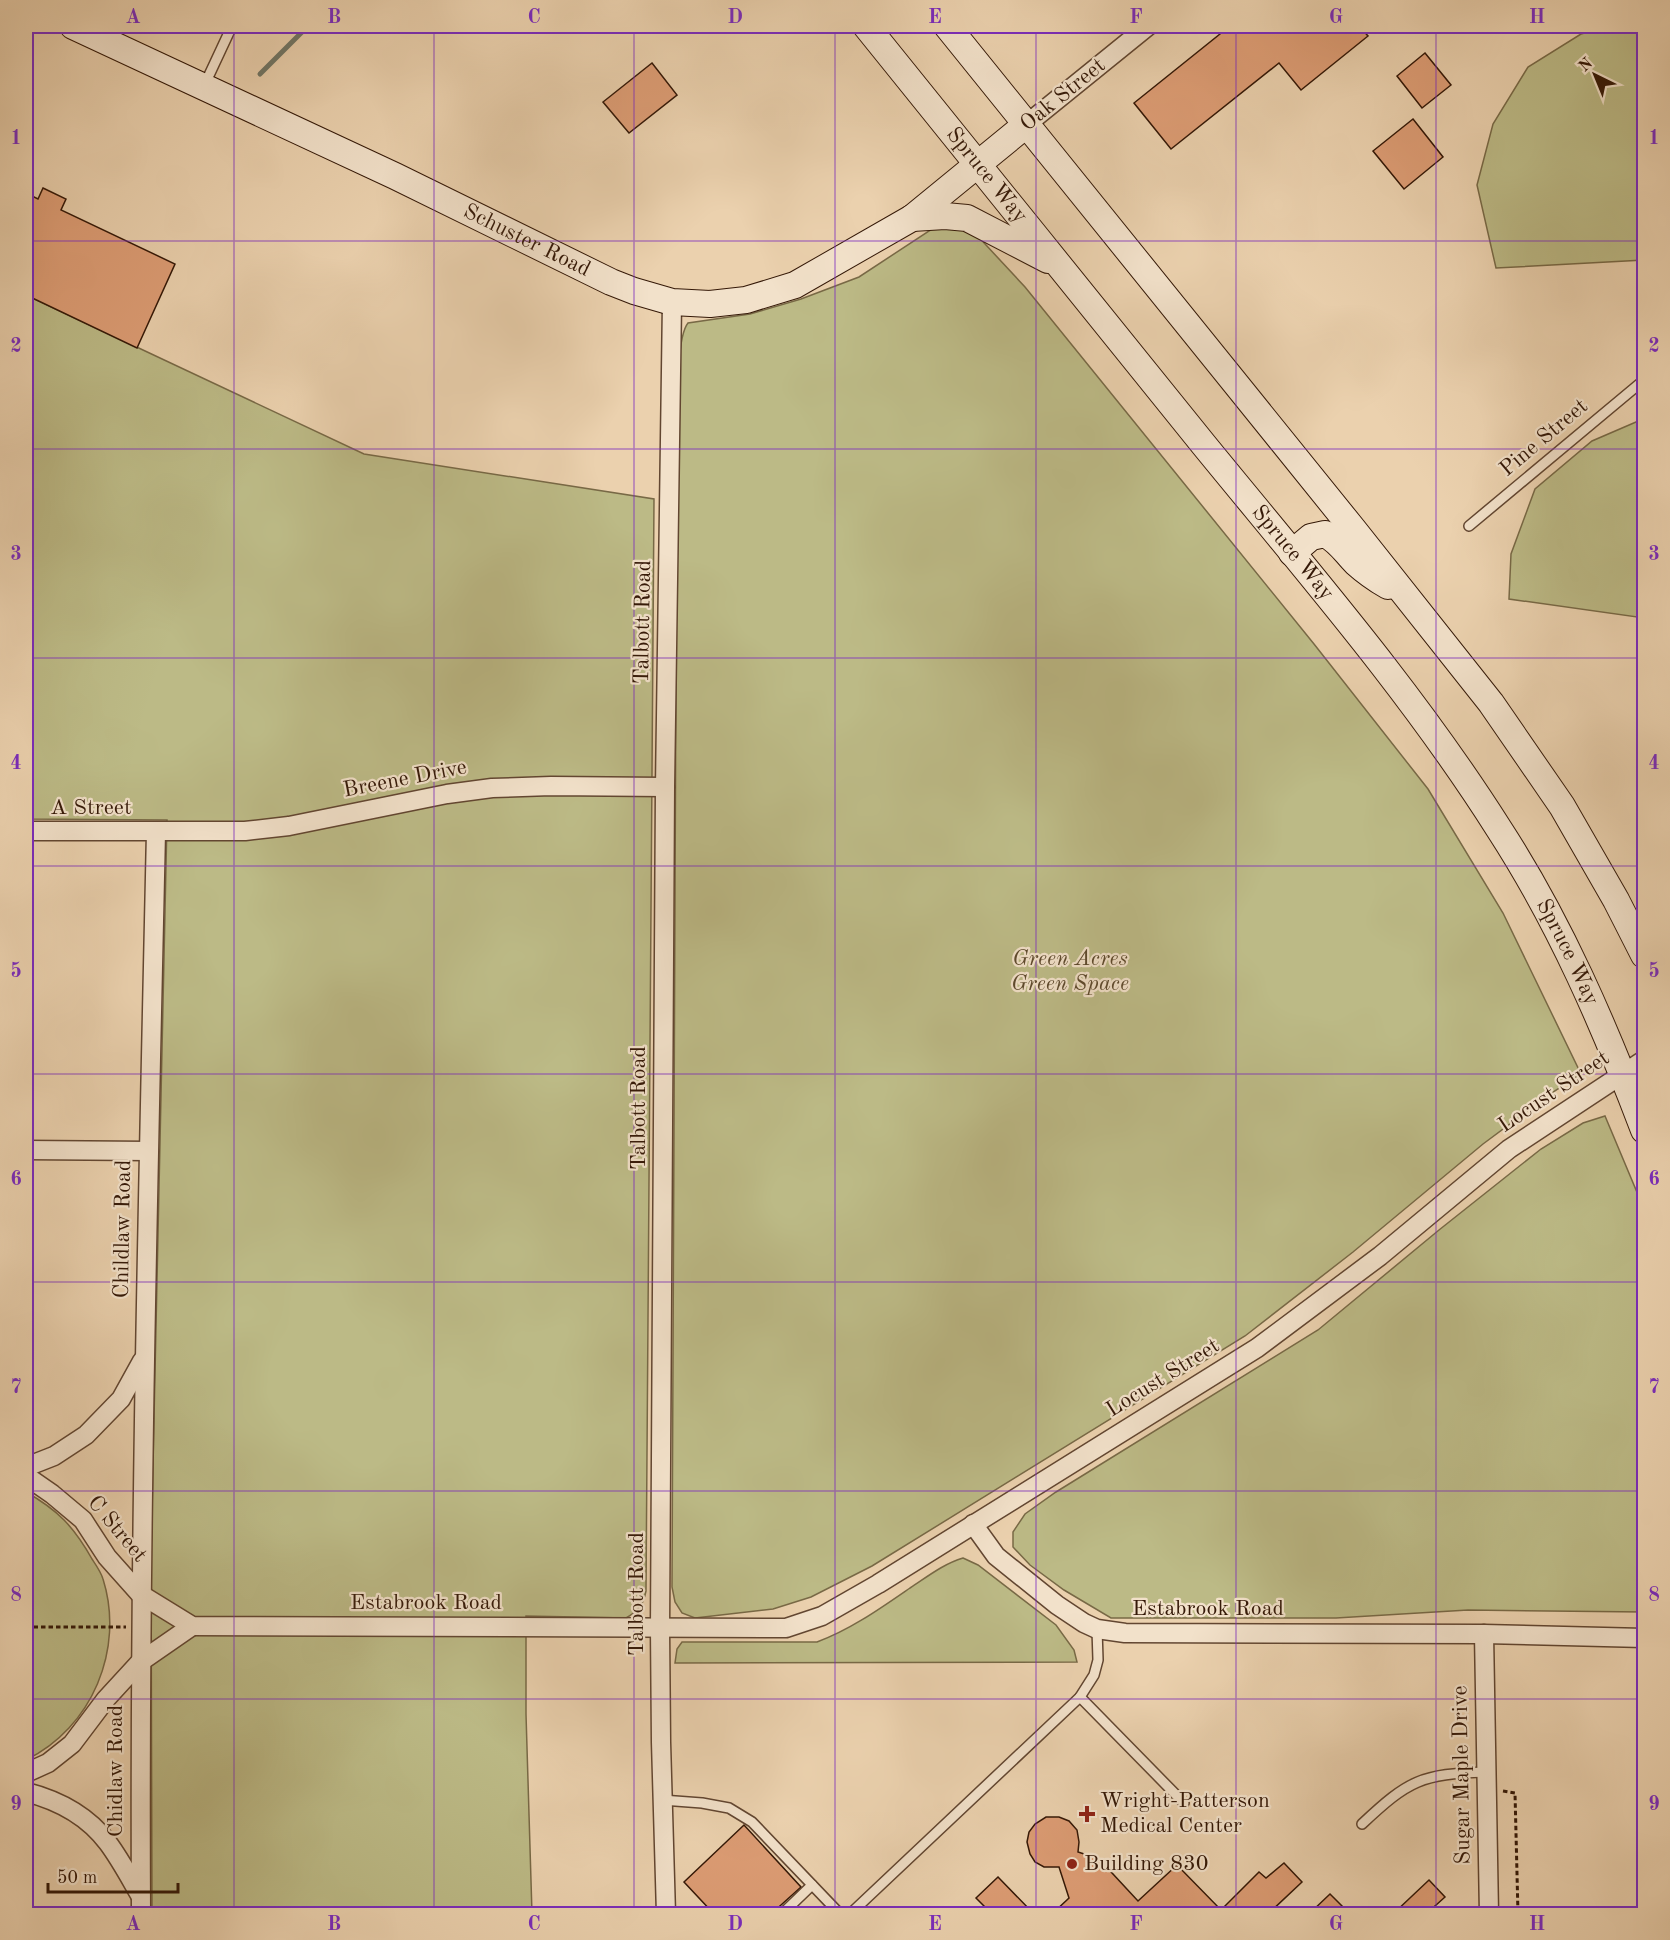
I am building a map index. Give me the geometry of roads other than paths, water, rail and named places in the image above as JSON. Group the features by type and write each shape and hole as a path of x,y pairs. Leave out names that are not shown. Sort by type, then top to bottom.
{"street":[{"name":"Schuster Road","path":"73,26 395,176 611,282 672,302 710,304 746,300 795,285 912,218 978,164"},
{"name":"Spruce Way","path":"866,26 1442,742 1501,831 1573,959 1623,1074 1644,1130"},
{"path":"947,26 1491,703 1558,800 1597,866 1644,954"},
{"name":"Oak Street","path":"978,164 1148,26"},
{"path":"912,218 945,216 967,218 1059,266"},
{"name":"Talbott Road","path":"666,1914 660,1629 665,787 672,302"},
{"path":"1292,553 1311,537 1325,534 1336,539 1355,562 1374,578 1406,596"},
{"name":"Breene Drive","path":"156,832 245,831 288,826 447,794 492,788 665,787"},
{"name":"A Street","path":"26,831 156,832"},
{"name":"Childlaw Road","path":"140,1627 156,832"},
{"name":"Locust Street","path":"660,1629 786,1628 822,1616 878,1584 1257,1348 1380,1256 1509,1149 1644,1060"},
{"path":"26,1150 148,1151"},
{"path":"26,1467 54,1456 86,1435 121,1399 144,1358"},
{"name":"C Street","path":"26,1476 83,1520 107,1557 140,1594"},
{"name":"Estabrook Road","path":"973,1524 996,1556 1057,1605 1097,1629 1125,1633 1484,1634 1644,1638"},
{"path":"26,1773 48,1763 72,1744 106,1699 140,1662 192,1626 140,1594"},
{"name":"Estabrook Road","path":"192,1626 660,1629"},
{"name":"Chidlaw Road","path":"140,1627 141,1905"},
{"name":"Sugar Maple Drive","path":"1484,1634 1489,1914"},
{"path":"26,1792 63,1806 95,1829 108,1842 141,1905"}],"lane":[{"path":"204,86 232,26"},
{"name":"Pine Street","path":"1469,526 1644,380"},
{"path":"850,1914 1080,1697 1094,1675 1098,1660 1097,1629"},
{"path":"1080,1697 1184,1803"},
{"path":"1362,1824 1398,1792 1412,1783 1442,1774 1486,1772"},
{"path":"662,1800 729,1808 752,1822 840,1914"},
{"path":"782,1914 812,1885"}],"waterway":[{"path":"260,74 308,26"}],"place":[{"name":"Wright-Patterson Medical Center","path":"1087,1814"},
{"name":"Building 830","path":"1072,1864"}],"park label":[{"name":"Green Acres Green Space","path":"1070,972"}]}
